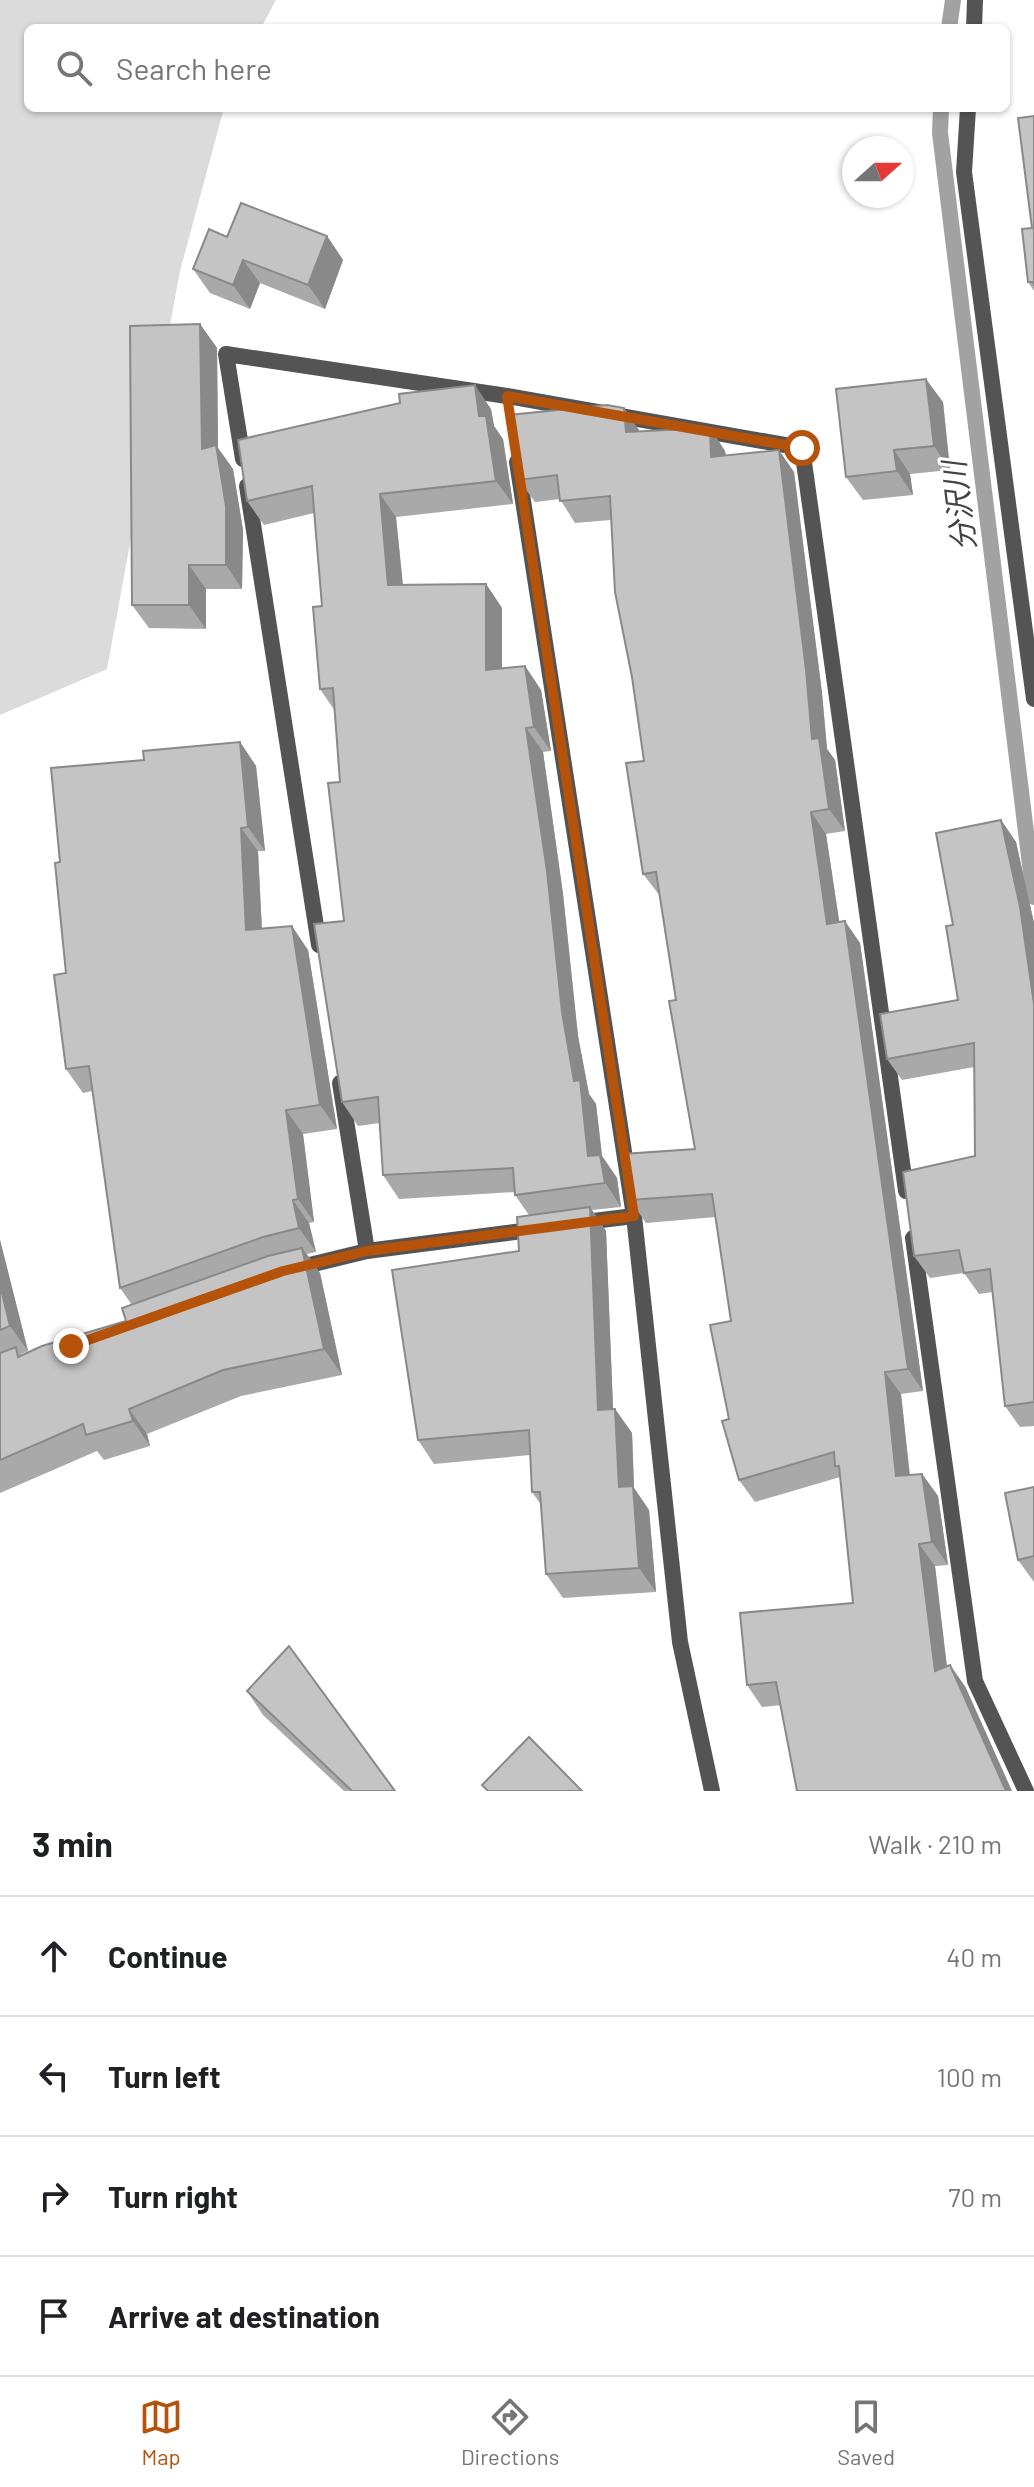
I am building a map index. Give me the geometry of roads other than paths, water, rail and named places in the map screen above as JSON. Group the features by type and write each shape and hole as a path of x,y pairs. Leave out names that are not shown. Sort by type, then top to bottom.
{"street":[{"path":"974,24 975,0"},
{"path":"968,112 964,172 1034,699"},
{"path":"322,968 226,354 508,404 802,448 975,1681 1026,1791"},
{"path":"515,444 634,1216 680,1642 712,1791"},
{"path":"337,1062 367,1251"},
{"path":"283,1271 367,1251 634,1216"}],"waterway":[{"name":"分沢川","path":"950,24 953,0"},
{"name":"分沢川","path":"941,112 940,133 1034,897"}]}
